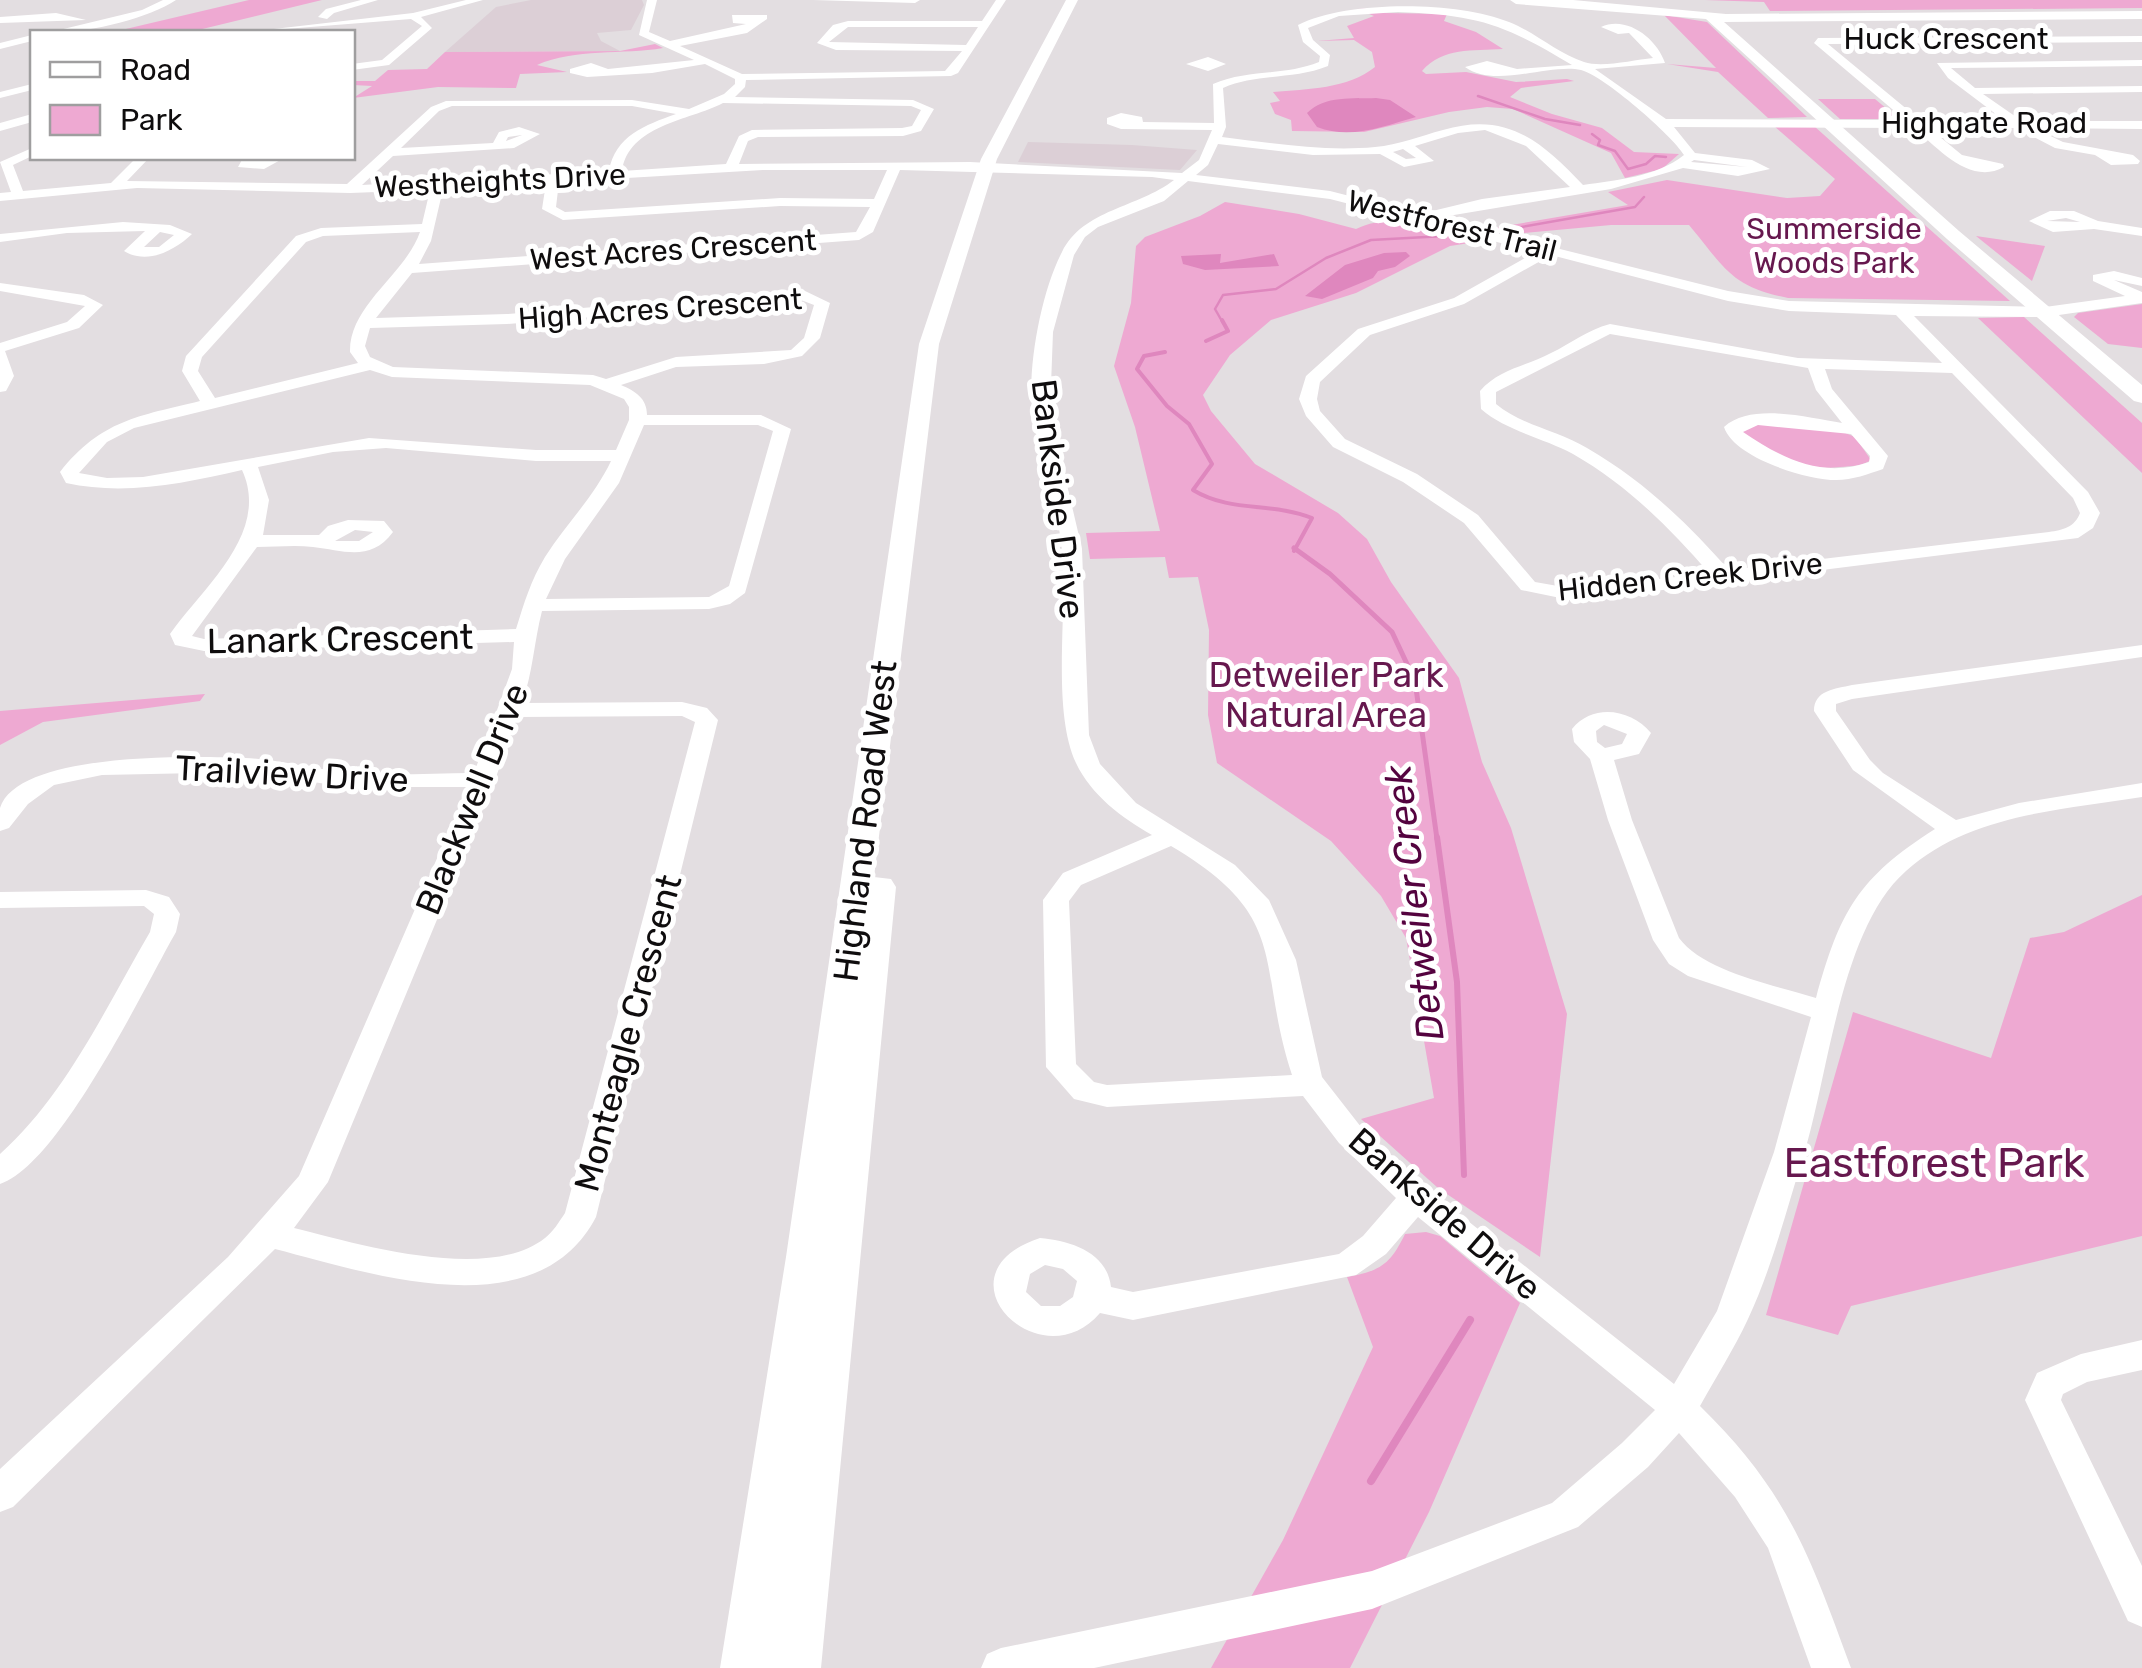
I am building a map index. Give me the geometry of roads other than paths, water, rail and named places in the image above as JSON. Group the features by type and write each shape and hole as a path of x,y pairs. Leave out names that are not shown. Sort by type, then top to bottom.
{"main road":[{"name":"Highland Road West","path":"746,1668 810,1238 922,385 935,321 993,167 1072,0"},
{"name":"Highland Road West","path":"795,1668 843,1198 940,361 993,167 1084,0"},
{"path":"1516,0 1710,12 1826,122 2142,396"},
{"path":"1542,0 1738,15 1982,19 2142,13"},
{"path":"1732,34 1728,22 1738,15"}],"street":[{"path":"65,30 153,9 171,0"},
{"path":"324,28 326,13 373,0"},
{"path":"288,30 414,16 478,0"},
{"path":"654,0 643,33 740,78 936,75 954,71 1002,0"},
{"path":"818,0 914,0"},
{"path":"1189,176 1204,162 1218,133 1214,90 1233,79 1296,73 1320,66 1326,58 1304,36 1304,23 1327,12 1373,6 1491,18 1584,68 1682,140 1688,160 1658,176 1497,199 1422,218"},
{"path":"0,20 56,16 96,23"},
{"path":"355,67 385,63 428,26 414,16"},
{"path":"667,45 743,31 756,24 754,21"},
{"path":"969,48 836,48 822,44 837,26 848,24 985,24"},
{"path":"1500,70 1661,61 1632,30"},
{"path":"0,46 30,38"},
{"name":"Huck Crescent","path":"1916,122 1818,41 2142,39"},
{"path":"604,70 652,70 704,61"},
{"path":"2101,155 2050,141 1941,65 2138,66"},
{"path":"1208,68 1233,79"},
{"path":"615,175 617,157 629,142 656,126 723,100 738,90 740,78"},
{"path":"0,95 30,88"},
{"path":"1976,91 2142,89"},
{"path":"723,100 913,103 928,109 917,128 903,132 756,133 743,139 731,167"},
{"path":"350,189 435,109 450,103 632,103 689,112"},
{"path":"0,127 30,119"},
{"path":"1916,122 1962,159"},
{"name":"Highgate Road","path":"1660,123 2142,125"},
{"path":"1138,124 1218,133 1316,151 1382,150 1466,127 1499,129 1533,144 1579,189"},
{"path":"391,152 498,146"},
{"path":"1382,150 1404,164 1428,161 1407,146"},
{"path":"18,194 6,163 30,153"},
{"path":"116,185 141,160"},
{"path":"232,186 254,162"},
{"name":"West Acres Crescent","path":"407,269 849,237 866,232 895,166"},
{"name":"Westheights Drive","path":"0,197 116,185 350,189 731,167 993,167"},
{"name":"Westforest Trail","path":"993,167 1189,176 1330,195 1758,302 1832,309 2041,309 2137,299"},
{"name":"Bankside Drive","path":"1189,176 1159,198 1093,224 1074,240 1045,332 1039,386 1041,412 1072,549 1078,735 1082,754 1095,776 1120,802 1244,886 1266,914 1278,938 1311,1085 1356,1144 1678,1409 1718,1447 1763,1506 1797,1572 1831,1668"},
{"path":"553,178 549,209 563,216 780,202 879,204"},
{"path":"371,365 358,355 356,344 422,247 438,186"},
{"path":"2094,225 2142,232"},
{"path":"0,238 71,228 155,229"},
{"path":"210,404 190,371 194,356 301,239 332,231 425,228"},
{"name":"Hidden Creek Drive","path":"1548,251 1459,301 1379,326 1352,340 1312,380 1308,399 1312,412 1339,443 1410,478 1471,519 1520,579 1538,590 1575,595 2049,538 2071,534 2086,524 2087,503 1900,310"},
{"path":"2137,299 2098,278 2114,275 2142,282"},
{"path":"0,288 84,300 91,302 94,309 73,325 0,352 6,376 0,387"},
{"name":"High Acres Crescent","path":"367,323 508,319 803,295 822,304 809,345 800,351 680,362 652,367 610,384"},
{"path":"1724,577 1671,518 1638,490 1578,450 1495,412 1485,398 1509,375 1554,358 1601,330 1610,329 1716,351 1814,365 1956,368"},
{"path":"532,605 709,604 723,600 738,589 782,429 761,420 638,420 636,401 610,384 554,376 431,376 371,365 114,431 70,466 71,478 88,482 156,480 318,447 422,442 543,456 622,456"},
{"path":"1814,365 1824,390 1856,429 1881,461 1870,468 1824,474 1790,467 1733,430 1737,422 1756,419 1856,429"},
{"name":"Blackwell Drive","path":"0,1496 30,1461 216,1292 312,1182 484,780 523,669 532,605 556,558 610,483 638,420"},
{"name":"Lanark Crescent","path":"246,462 261,492 260,516 251,541 181,634 183,640 204,645 525,634"},
{"path":"251,541 325,540"},
{"path":"1952,828 1861,764 1826,711 1824,703 1831,696 2142,651"},
{"name":"Monteagle Crescent","path":"269,1235 402,1266 476,1272 519,1265 556,1249 580,1217 707,720 699,712 682,709 510,710"},
{"path":"1601,756 1620,820 1666,940 1679,958 1698,969 1824,1011"},
{"name":"Trailview Drive","path":"0,824 19,799 46,780 102,768 247,765 346,780 484,780"},
{"path":"1001,1668 1372,1590 1565,1515 1635,1455 1678,1409 1732,1315 1789,1152 1842,952 1867,900 1899,863 1952,828 2019,810 2142,790"},
{"path":"1170,837 1072,878 1061,888 1056,900 1061,1067 1085,1092 1107,1096 1311,1085"},
{"path":"0,900 146,898 167,912 167,922 37,1135 0,1172"},
{"path":"1092,1298 1133,1306 1344,1266 1365,1258 1394,1218 1417,1198"},
{"path":"2142,1355 2064,1376 2049,1384 2042,1400 2142,1608"}],"waterway":[{"path":"1478,96 1545,119 1580,125"},
{"path":"1592,134 1600,140 1598,145 1615,151 1628,169 1646,164 1655,156 1666,157"},
{"name":"Detweiler Creek","path":"1510,229 1635,207 1644,197"},
{"name":"Detweiler Creek","path":"1223,323 1215,309 1223,295 1276,289 1326,258 1371,240 1445,236"},
{"name":"Detweiler Creek","path":"1206,341 1228,331 1222,320"},
{"name":"Detweiler Creek","path":"1165,352 1144,356 1137,369 1167,406 1189,424 1212,464 1193,490 1222,502 1312,518 1295,549"},
{"name":"Detweiler Creek","path":"1295,549 1330,574 1392,632 1415,681 1437,839"},
{"name":"Detweiler Creek","path":"1437,837 1457,982 1464,1175"},
{"name":"Detweiler Creek","path":"1371,1481 1470,1320"}],"park label":[{"name":"Summerside Woods Park","path":"1834,246"},
{"name":"Detweiler Park Natural Area","path":"1326,695"},
{"name":"Eastforest Park","path":"1934,1163"}]}
